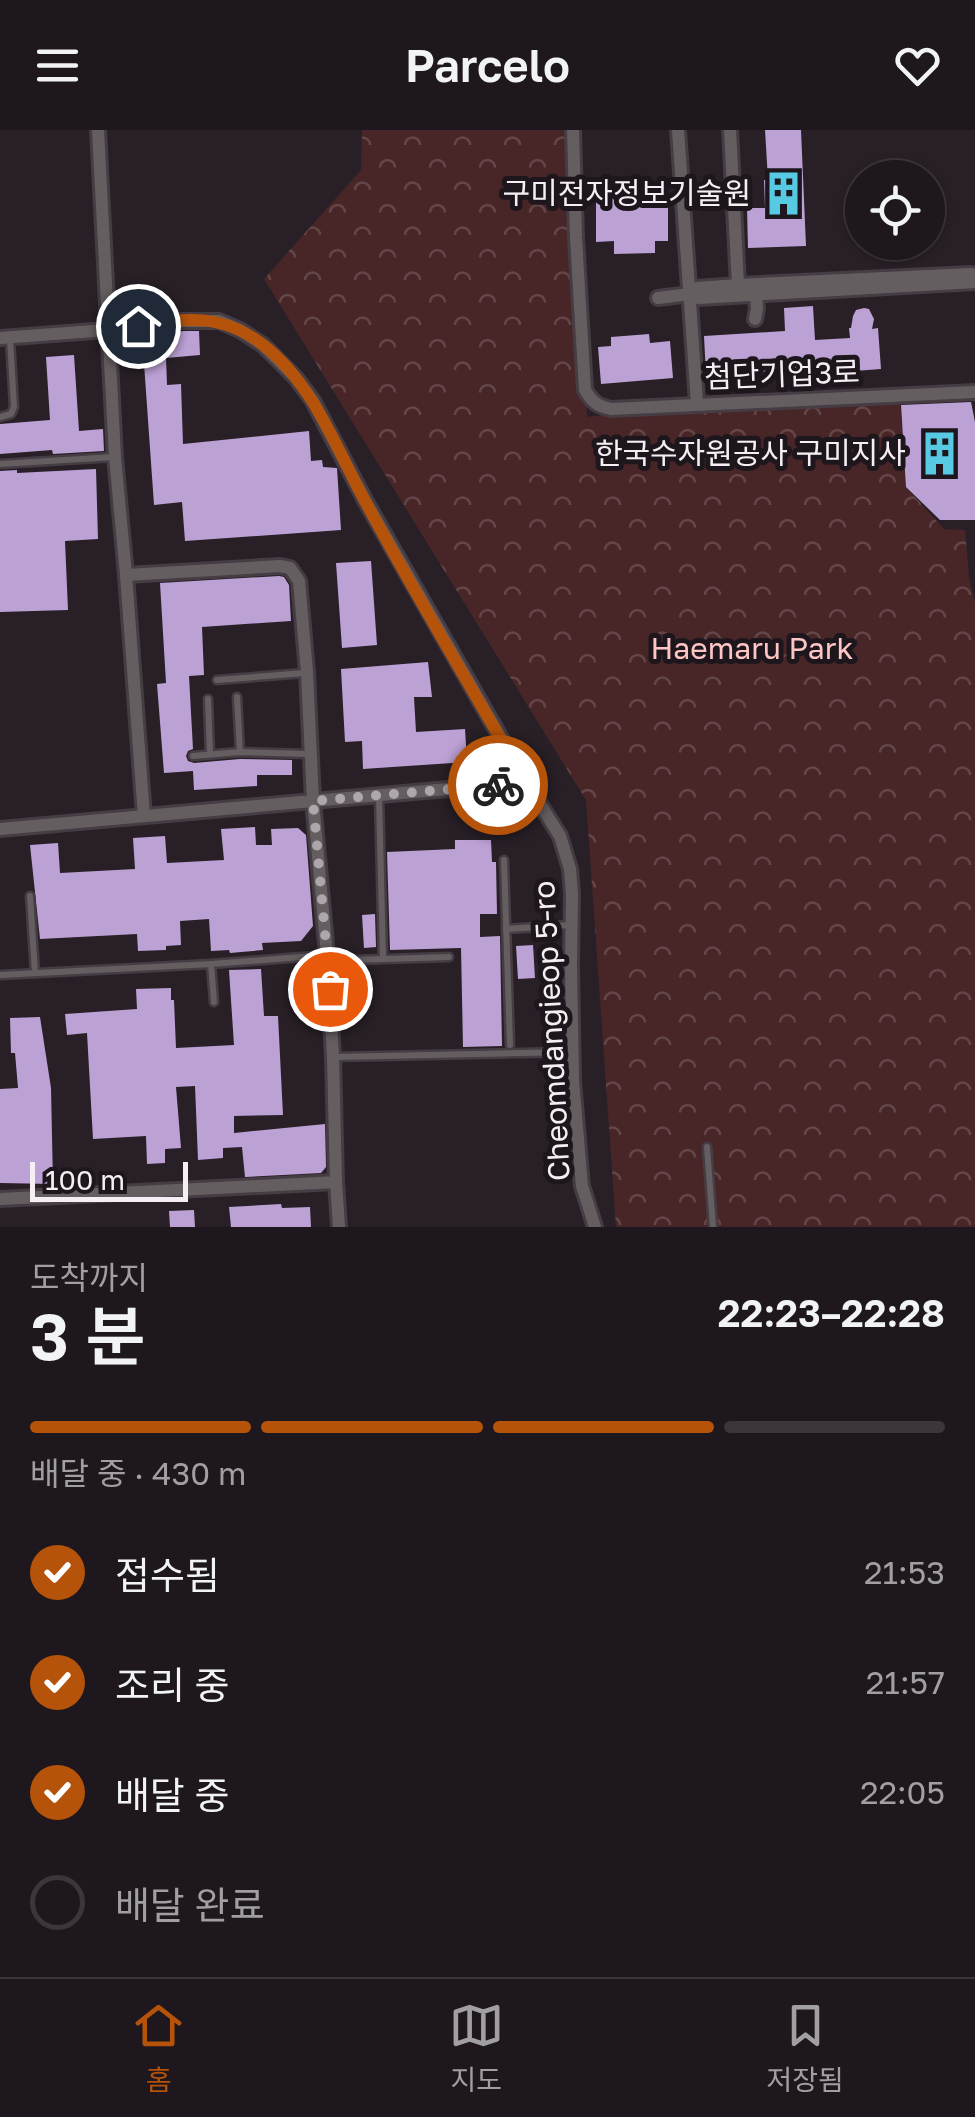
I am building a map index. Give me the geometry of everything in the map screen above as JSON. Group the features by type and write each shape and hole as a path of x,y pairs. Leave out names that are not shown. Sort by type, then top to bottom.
{"street":[{"path":"98,130 115,457 144,816"},
{"name":"첨단기업3로","path":"573,130 585,390 599,407 975,392"},
{"path":"678,130 697,404"},
{"path":"730,130 738,285"},
{"path":"658,298 690,293 697,288 738,285 975,278"},
{"path":"690,293 698,298 756,295 895,282"},
{"path":"895,282 899,302"},
{"path":"755,319 756,295"},
{"name":"Cheomdangieop 5-ro","path":"5,338 168,321 218,321 263,345 313,401 366,502 560,836 571,882 572,1052 582,1186 595,1227"},
{"path":"126,576 272,566 290,568 298,580 328,955 339,1227"},
{"path":"0,829 526,782"},
{"path":"0,1199 336,1182"}],"lane":[{"path":"0,417 11,414 14,407 5,338"},
{"path":"0,392 13,391"},
{"path":"0,464 115,457"},
{"path":"217,680 307,672"},
{"path":"238,697 240,752"},
{"path":"208,699 210,754"},
{"path":"193,756 240,752 310,754"},
{"path":"379,796 383,958"},
{"path":"504,860 510,1045"},
{"path":"30,896 35,972"},
{"path":"506,928 572,925"},
{"path":"0,975 328,955"},
{"path":"352,960 449,957"},
{"path":"210,964 214,1002"},
{"path":"333,1057 572,1052"},
{"path":"706,1147 713,1227"}],"green space":[{"name":"Haemaru Park","path":"362,130 570,130 587,417 697,403 900,400 906,487 944,529 965,530 975,603 975,1227 616,1227 586,800 264,279 361,170"}],"building":[{"name":"구미전자정보기술원","path":"765,130 801,130 806,246 748,248 747,208 765,208"},
{"path":"668,195 668,241 655,241 655,253 614,254 614,241 596,242 596,196"},
{"path":"813,306 815,340 850,338 849,328 856,310 869,309 874,319 872,329 878,328 881,369 789,376 788,370 706,375 704,336 785,331 784,308"},
{"path":"199,331 200,355 166,358 167,385 181,384 183,444 309,431 311,461 322,460 323,467 337,468 341,530 185,541 182,502 154,505 142,335"},
{"path":"649,334 650,343 670,341 673,378 601,384 598,347 611,346 611,337"},
{"path":"74,355 79,431 103,429 104,451 0,454 0,424 50,420 46,357"},
{"name":"한국수자원공사 구미지사","path":"971,402 975,422 975,520 940,520 906,487 901,405"},
{"path":"96,469 98,539 65,541 68,610 0,612 0,471"},
{"path":"371,561 377,645 342,648 336,563"},
{"path":"279,576 289,585 291,621 202,627 204,675 189,676 193,749 186,756 194,763 292,760 292,775 257,775 257,786 194,790 193,771 164,773 157,684 166,683 160,583"},
{"path":"428,662 432,697 414,697 416,732 465,729 467,762 363,769 362,741 345,742 341,669"},
{"path":"255,827 256,845 272,845 271,829 298,828 306,835 313,926 301,941 262,943 263,950 211,951 209,919 180,921 181,945 166,946 166,950 138,951 137,934 40,939 30,845 58,843 60,873 135,869 133,838 165,836 167,863 224,860 221,829"},
{"path":"455,840 491,840 492,862 496,862 497,914 480,914 480,937 500,936 502,1046 463,1047 461,948 390,950 387,852 455,849"},
{"path":"375,914 376,947 364,948 362,915"},
{"path":"533,945 535,978 518,979 516,946"},
{"path":"261,969 264,1016 278,1016 283,1115 234,1116 234,1133 325,1124 326,1167 321,1173 245,1177 242,1147 223,1148 223,1158 198,1160 195,1086 176,1087 181,1148 165,1149 165,1163 147,1164 146,1136 93,1139 87,1033 67,1035 65,1014 137,1009 136,989 171,988 176,1048 234,1045 229,970"},
{"path":"40,1017 51,1088 53,1184 0,1183 0,1089 18,1088 10,1018"},
{"path":"281,1204 282,1208 310,1207 311,1227 231,1227 229,1207"},
{"path":"194,1210 195,1227 170,1227 169,1211"}],"way so far":[{"path":"330,989 313,801 498,785"}],"place":[{"name":"구미전자정보기술원","path":"784,194"},
{"name":"한국수자원공사 구미지사","path":"939,454"}],"route":[{"path":"138,326 168,321 218,321 263,345 296,378 313,401 366,502 526,782 498,785"}]}
